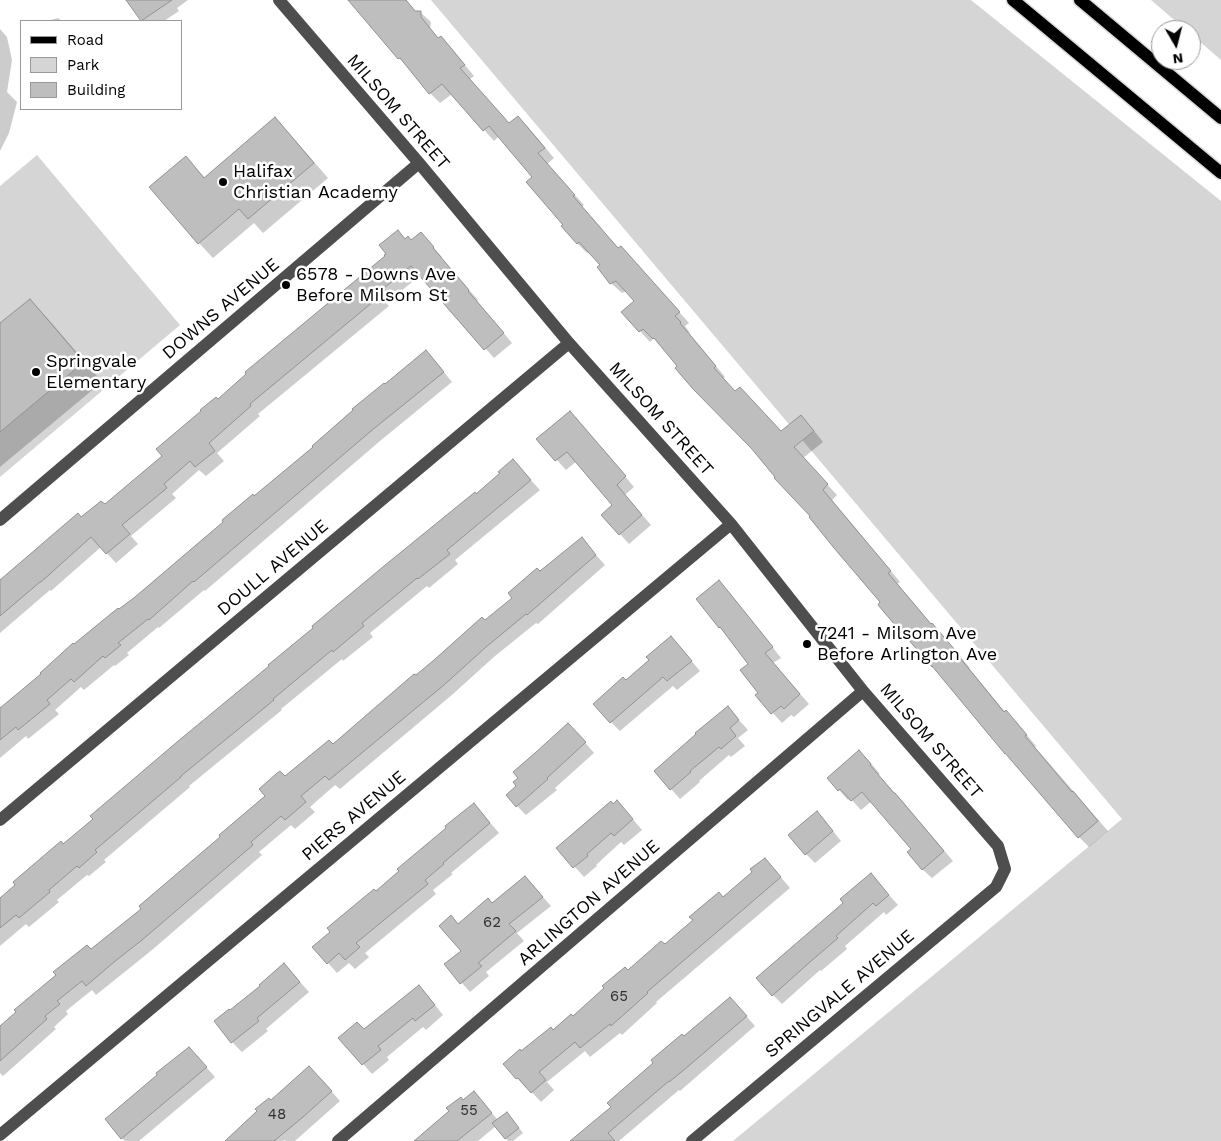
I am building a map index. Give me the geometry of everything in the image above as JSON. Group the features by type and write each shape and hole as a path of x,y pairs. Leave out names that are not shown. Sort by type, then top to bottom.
{"main road":[{"path":"1013,0 1221,173"},
{"path":"1080,0 1221,118"}],"street":[{"name":"MILSOM STREET","path":"279,0 419,163 569,343 731,524 863,691 998,846 1005,869"},
{"name":"DOWNS AVENUE","path":"0,520 419,163"},
{"name":"DOULL AVENUE","path":"0,820 569,343"},
{"name":"PIERS AVENUE","path":"0,1135 731,524"},
{"name":"ARLINGTON AVENUE","path":"338,1141 863,691"},
{"name":"SPRINGVALE AVENUE","path":"692,1141 996,887 1005,869"}],"green space":[{"path":"431,0 971,0 1221,201 1221,1141 733,1141 1122,819"},
{"path":"1151,0 1221,0 1221,60 1201,43 1201,20 1174,20"},
{"path":"37,155 180,325 0,477 0,186"}],"building":[{"path":"126,0 172,0 142,20 140,20"},
{"path":"348,0 406,0 415,11 421,11 421,17 438,38 441,36 465,65 460,68 509,123 518,116 545,148 538,153 618,248 621,246 680,312 675,316 716,366 714,368 735,391 740,387 781,431 801,415 814,431 794,447 828,484 823,490 891,571 888,573 961,657 1004,712 1006,710 1027,735 1025,736 1098,821 1078,838 878,605 880,602 834,548 810,516 774,478 751,448 693,389 675,368 677,366 654,338 643,329 639,332 621,312 634,301 616,281 610,284 597,267 600,265 561,226 563,225 526,182 532,177 489,126 483,131 442,84 429,94 400,58 398,59"},
{"name":"Halifax Christian Academy","path":"275,117 314,163 248,219 239,209 198,244 149,187 186,156 204,178"},
{"path":"398,230 405,239 408,236 411,240 421,232 504,333 484,350 411,266 378,293 380,296 250,404 251,406 209,443 215,451 195,467 190,461 164,484 167,488 122,525 130,534 106,554 91,537 0,616 0,580 78,513 81,517 101,501 105,504 162,456 156,449 216,397 218,399 246,374 245,372 385,256 386,254 379,245"},
{"name":"Springvale Elementary","path":"30,299 84,362 0,432 0,323"},
{"path":"426,350 444,372 371,431 149,620 118,643 121,645 105,658 103,656 74,682 71,679 47,700 50,704 18,730 16,727 0,740 0,708 41,674 73,643 135,597 223,522 222,520 313,447 352,409"},
{"path":"570,411 626,476 617,485 642,515 619,535 601,515 612,505 567,452 555,461 536,439"},
{"path":"513,459 531,480 447,550 450,554 362,623 364,626 333,652 332,650 181,776 95,850 97,852 79,868 77,866 19,918 16,915 0,928 0,898 15,885 13,882 61,841 63,844 93,819 90,816 269,666 313,628 312,626 475,492 476,494"},
{"path":"582,537 596,555 329,780 325,776 301,796 306,802 285,820 281,816 251,842 253,845 142,940 86,986 82,981 57,1001 60,1004 45,1016 47,1019 0,1061 0,1026 16,1012 14,1010 56,975 53,972 87,945 91,949 141,909 139,906 265,796 259,789 276,774 280,771 285,776 329,740 333,744 414,674 416,675 434,660 482,617 485,620 512,598 508,593 537,568 540,571"},
{"path":"719,580 773,647 765,653 800,694 784,709 781,706 771,714 755,695 758,693 740,670 748,664 696,599"},
{"path":"671,636 692,661 667,681 663,677 610,723 593,704 623,677 626,680 649,660 646,657"},
{"path":"728,706 739,720 730,728 736,736 721,749 719,747 670,790 654,771"},
{"path":"568,723 586,742 516,807 506,795 516,786 513,782 518,778 513,772"},
{"path":"859,750 944,851 922,870 907,852 911,849 862,792 851,801 840,789 838,791 827,778"},
{"path":"617,800 633,819 614,836 611,833 573,868 556,848 611,801 613,804"},
{"path":"474,803 490,823 425,880 428,884 356,943 360,947 345,960 339,953 327,964 312,947 330,932 327,928 374,889 376,891 399,871 397,869"},
{"path":"817,811 833,831 805,855 788,835"},
{"path":"765,858 781,877 647,992 611,1026 610,1024 580,1048 575,1042 539,1072 546,1080 531,1093 503,1064 520,1049 521,1051 551,1027 553,1030 571,1014 573,1016 604,988 602,986 625,967 628,970 661,941 665,944 693,920 689,917 719,892 723,897 752,872 750,869"},
{"path":"871,873 889,895 876,906 873,903 836,936 838,938 772,996 756,978 843,903 840,899"},
{"path":"525,876 543,897 509,924 516,931 478,963 482,966 460,984 444,964 461,951 439,926 451,915 458,924 488,898 492,903"},
{"path":"284,963 300,982 257,1018 259,1021 231,1043 214,1021 260,986"},
{"path":"419,985 435,1005 415,1021 413,1018 378,1046 381,1050 362,1065 338,1038 357,1022 364,1029"},
{"path":"730,997 747,1016 608,1133 615,1141 570,1141 611,1107 607,1103 653,1063 651,1060 682,1034 684,1036"},
{"path":"189,1047 207,1067 121,1139 105,1119 157,1075 156,1073"},
{"path":"309,1066 332,1091 303,1117 274,1141 225,1141 257,1111 255,1109 269,1098 271,1100"},
{"path":"474,1091 492,1113 457,1141 414,1141 449,1111 446,1108 461,1097 463,1100"},
{"path":"507,1112 519,1128 505,1139 492,1123"}],"place":[{"name":"Halifax Christian Academy","path":"223,182"},
{"name":"6578 - Downs Ave Before Milsom St","path":"286,285"},
{"name":"Springvale Elementary","path":"36,372"},
{"name":"7241 - Milsom Ave Before Arlington Ave","path":"807,644"}]}
